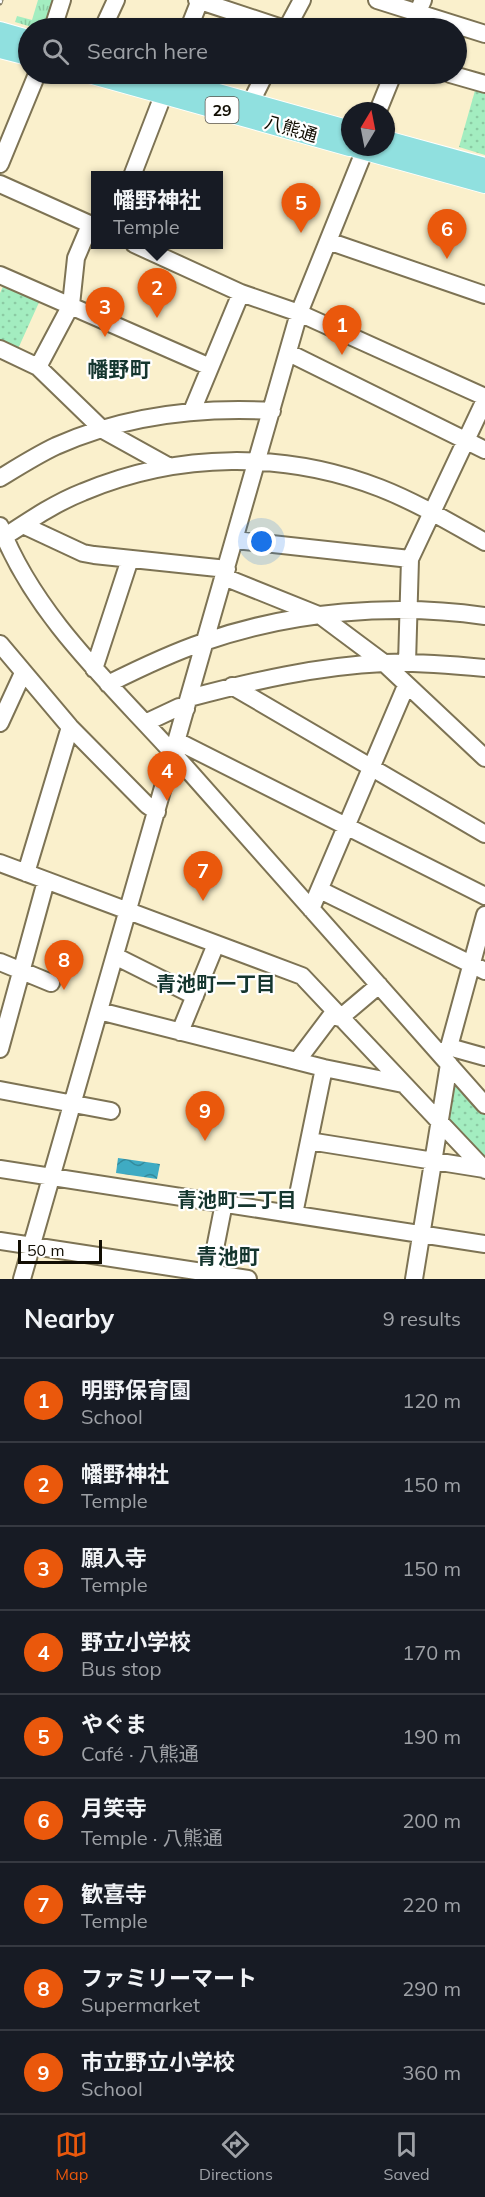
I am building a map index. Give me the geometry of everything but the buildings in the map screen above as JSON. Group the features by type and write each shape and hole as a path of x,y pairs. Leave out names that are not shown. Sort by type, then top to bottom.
{"main road":[{"path":"0,32 18,37"},
{"path":"0,48 18,53"},
{"name":"八熊通","path":"175,84 341,141"},
{"name":"八熊通","path":"177,84 251,102 341,128"},
{"path":"395,143 485,168"},
{"name":"八熊通","path":"390,156 485,183"}],"street":[{"path":"56,18 62,0"},
{"path":"108,18 116,0"},
{"path":"193,18 199,0 252,18"},
{"path":"292,18 302,0"},
{"path":"377,0 421,6 448,18"},
{"path":"467,26 485,34"},
{"path":"467,79 485,84"},
{"path":"0,164 34,84"},
{"path":"134,171 168,84"},
{"path":"251,102 260,84"},
{"path":"382,102 389,84"},
{"path":"22,1279 299,313 328,241 356,156"},
{"path":"0,184 91,225"},
{"path":"38,367 70,305 76,258 91,230"},
{"path":"328,241 485,295"},
{"path":"145,249 241,293 299,313 485,398 410,559 407,663"},
{"path":"0,275 210,367"},
{"path":"192,411 241,293"},
{"path":"0,349 38,367 103,430 168,466"},
{"path":"289,353 485,450"},
{"path":"0,478 56,446 151,417 192,411 245,409 272,411"},
{"path":"485,542 380,488 334,473 299,465 258,460 168,466 140,472 84,492 53,506 23,525 2,531 38,598 94,669 145,723 175,748 311,909 446,1055 485,1105"},
{"path":"23,525 83,553 225,573 321,616 384,663 485,758"},
{"path":"235,540 410,559"},
{"path":"94,669 130,559"},
{"path":"108,684 160,658 206,641 284,622 321,616 409,611 485,616"},
{"path":"2,649 70,727 147,805 157,812"},
{"path":"145,723 232,686 333,668 407,663 485,668"},
{"path":"0,723 23,673"},
{"path":"232,686 485,834"},
{"path":"311,909 406,686"},
{"path":"26,873 70,727"},
{"path":"175,748 347,827 485,896"},
{"path":"0,863 302,976 485,1170"},
{"path":"0,1049 3,1029 46,881"},
{"path":"320,890 478,969"},
{"path":"414,1279 439,1123 446,1055 478,969 485,915"},
{"path":"180,1032 216,944"},
{"path":"115,957 195,996"},
{"path":"0,962 51,983"},
{"path":"297,1061 337,1015 379,985"},
{"path":"99,1011 324,1068 403,1084"},
{"path":"446,1055 485,1057"},
{"path":"294,1214 324,1068"},
{"path":"0,1090 111,1111"},
{"path":"309,1141 485,1170"},
{"path":"0,1169 485,1244"},
{"path":"210,1276 224,1203"},
{"path":"0,1241 210,1276 248,1279"}],"green space":[{"path":"38,0 53,0 47,18 33,18"},
{"path":"476,87 485,89 485,155 459,147"},
{"path":"5,282 41,298 17,351 0,343 0,293"},
{"path":"459,1082 485,1112 485,1165 447,1125 450,1084"}],"water":[{"path":"118,1158 160,1164 157,1179 116,1173"}],"place":[{"name":"やぐま","path":"301,233"},
{"name":"月笑寺","path":"447,259"},
{"name":"幡野神社","path":"157,318"},
{"name":"願入寺","path":"105,337"},
{"name":"明野保育園","path":"342,355"},
{"name":"野立小学校","path":"167,801"},
{"name":"歓喜寺","path":"203,901"},
{"name":"ファミリーマート","path":"64,990"},
{"name":"市立野立小学校","path":"205,1141"}],"district":[{"name":"幡野町","path":"119,370"},
{"name":"青池町一丁目","path":"216,984"},
{"name":"青池町二丁目","path":"237,1200"},
{"name":"青池町","path":"228,1257"}]}
